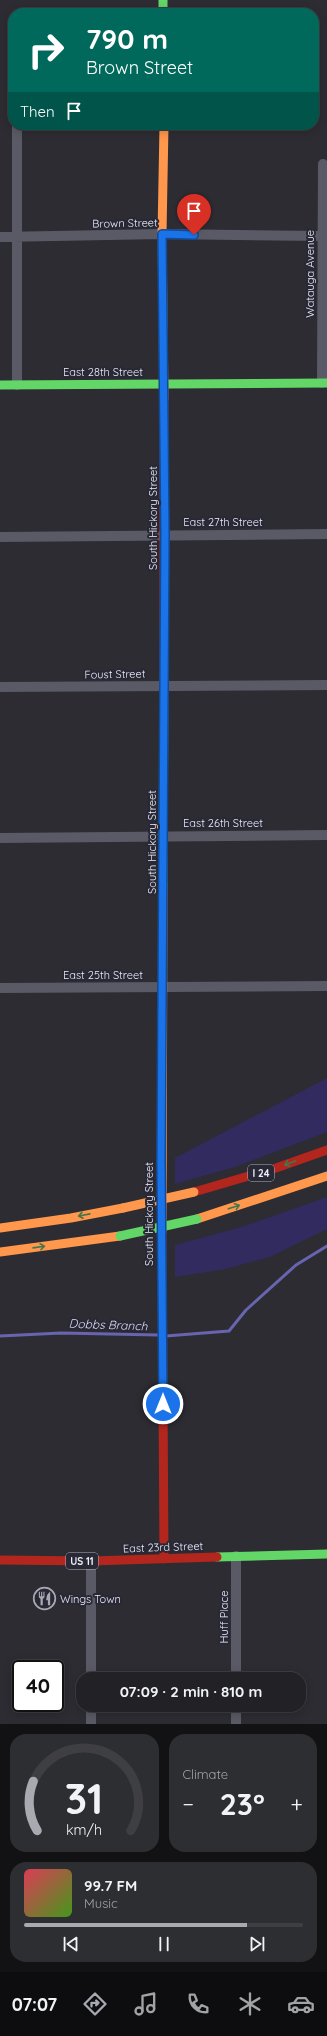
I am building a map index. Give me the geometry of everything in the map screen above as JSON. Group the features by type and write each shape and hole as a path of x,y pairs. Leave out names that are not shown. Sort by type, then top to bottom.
{"main road":[{"name":"South Hickory Street","path":"164,130 162,234 165,384 165,534 161,1168 164,1559"},
{"name":"East 28th Street","path":"0,385 324,383"},
{"name":"I 24","path":"0,1228 71,1218 194,1192 276,1168 327,1150"},
{"name":"I 24","path":"0,1252 120,1236 197,1219 327,1176"},
{"name":"East 23rd Street","path":"0,1560 91,1562 327,1554"}],"street":[{"path":"17,130 17,385"},
{"name":"Watauga Avenue","path":"323,164 322,236 324,383"},
{"name":"Brown Street","path":"0,237 162,234 322,236"},
{"name":"East 27th Street","path":"0,537 165,534 327,534"},
{"name":"Foust Street","path":"0,687 327,685"},
{"name":"East 26th Street","path":"0,838 164,835 327,835"},
{"name":"East 25th Street","path":"0,988 327,986"},
{"name":"Huff Place","path":"236,1556 236,1672"},
{"path":"91,1562 91,1672"},
{"path":"91,1712 91,1724"},
{"path":"236,1712 236,1724"}],"shaded area":[{"path":"327,1078 327,1132 235,1167 175,1184 175,1158"},
{"path":"327,1197 327,1229 270,1257 226,1269 175,1277 175,1245 245,1226"}],"waterway":[{"name":"Dobbs Branch","path":"166,1336 229,1331 246,1310 296,1265 327,1246"},
{"name":"Dobbs Branch","path":"0,1336 61,1333 158,1335"}],"traffic: fast":[{"path":"163,0 163,8"},
{"path":"0,385 327,383"},
{"path":"163,885 164,676"},
{"path":"120,1236 197,1219"},
{"path":"217,1557 327,1554"}],"traffic: slow":[{"path":"164,130 162,234 164,399"},
{"path":"162,1232 163,885"},
{"path":"197,1219 327,1176"},
{"path":"123,1208 194,1192"},
{"path":"0,1228 71,1218 123,1208"},
{"path":"0,1252 120,1236"}],"traffic: jam":[{"path":"164,399 164,676"},
{"path":"194,1192 276,1168 327,1150"},
{"path":"162,1232 164,1559"},
{"path":"0,1560 91,1561 217,1557"}],"place":[{"name":"Wings Town","path":"44,1599"}],"route":[{"path":"163,1404 161,1161 165,384 162,234 194,235"}]}
